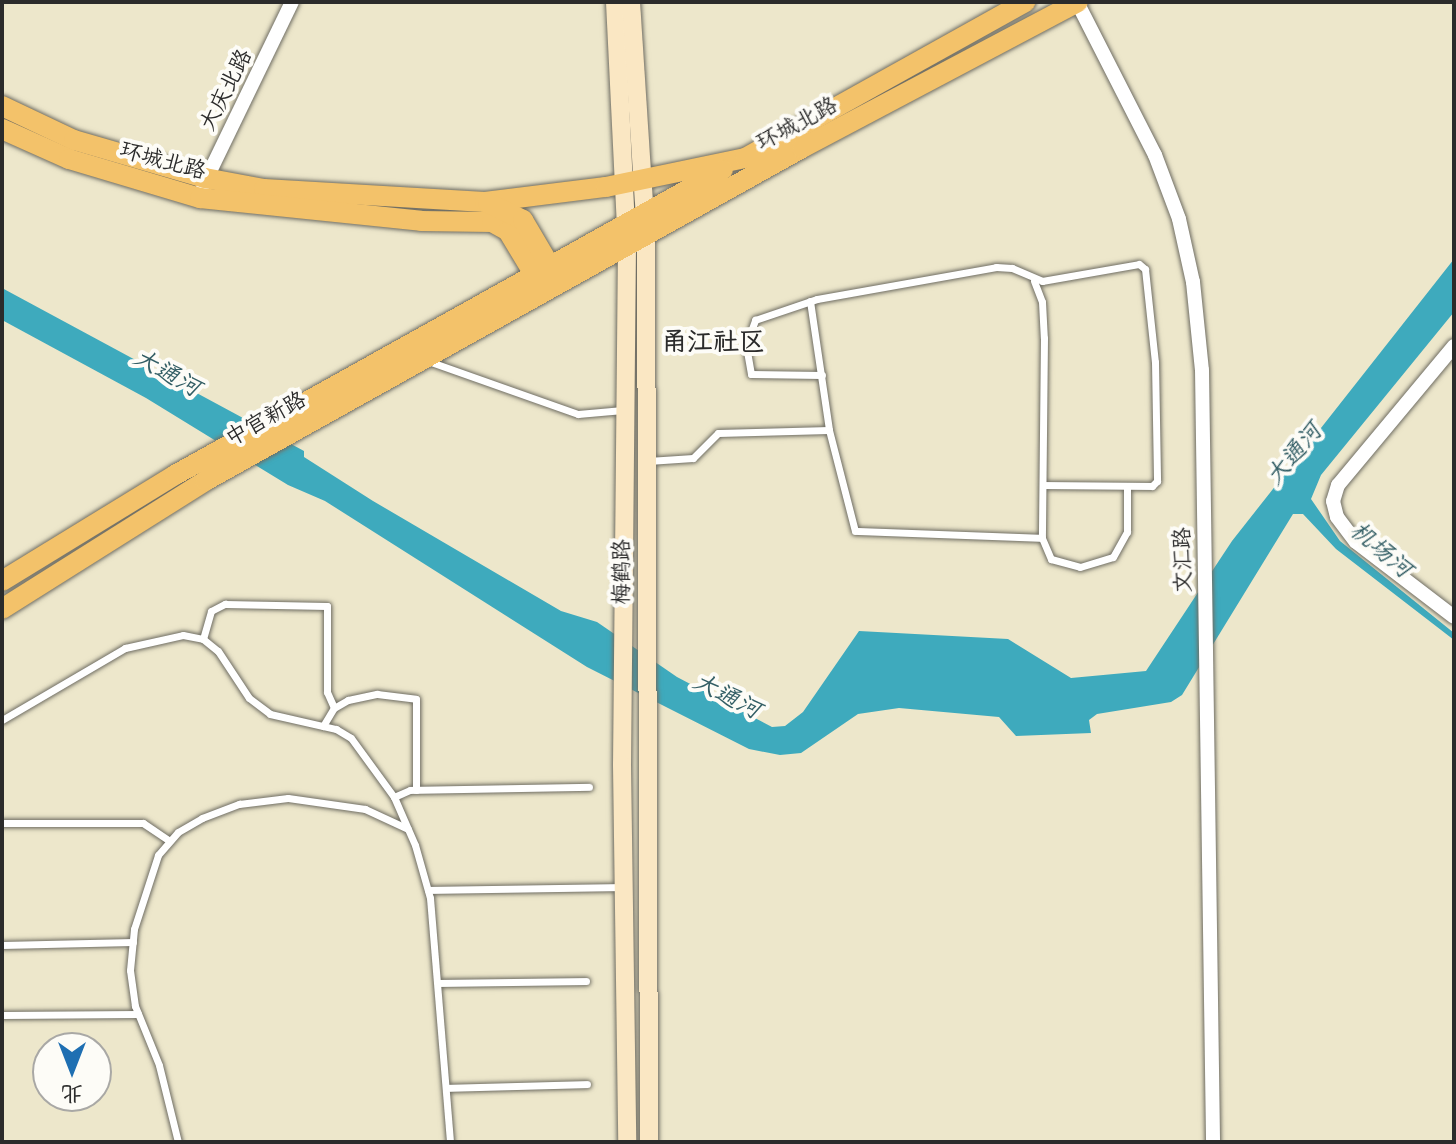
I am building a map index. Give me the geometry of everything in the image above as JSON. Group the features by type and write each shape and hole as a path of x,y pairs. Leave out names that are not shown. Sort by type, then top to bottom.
{"main road":[{"name":"环城北路","path":"541,268 1025,2"},
{"name":"环城北路","path":"485,202 523,220 541,268 552,287 1078,2"},
{"name":"环城北路","path":"2,106 74,140 203,188 485,202 633,181 745,158"},
{"name":"环城北路","path":"2,129 69,159 203,188 421,221 492,222 508,231 541,268"},
{"name":"中官新路","path":"2,581 175,475 541,268"},
{"name":"中官新路","path":"2,609 205,481 552,287"}],"street":[{"name":"大庆北路","path":"203,188 292,2"},
{"name":"梅鹤路","path":"615,2 633,181"},
{"name":"梅鹤路","path":"631,2 633,181 646,461 649,1142"},
{"name":"文汇路","path":"1078,2 1155,155 1179,219 1193,282 1202,370 1213,1142"},
{"name":"梅鹤路","path":"627,1142 623,640 626,410 636,240"},
{"path":"1454,346 1338,485 1333,501 1337,517 1356,542 1454,617"}],"lane":[{"path":"1034,281 1128,263 1145,269 1155,362 1157,481 1152,486 1044,485"},
{"path":"822,375 751,374 746,368 749,330 755,320 810,301 996,267 1012,268 1034,281 1042,302 1042,538 1051,559 1066,567 1113,557 1127,532 1127,486"},
{"path":"810,301 829,430 851,523 861,534 1042,538"},
{"path":"423,359 578,414 626,410"},
{"path":"646,461 693,458 718,433 829,430"},
{"path":"203,639 211,611 225,604 327,606 327,692 334,708"},
{"path":"2,720 125,648 183,635 203,639 218,651 249,698 270,714 323,726 351,738 394,797 428,890 440,983 450,1142"},
{"path":"323,726 334,708 377,694 416,699 416,790"},
{"path":"394,797 416,790 589,787"},
{"path":"178,1142 159,1065 138,1014 130,970 133,942 158,855 170,841 202,818 239,804 288,798 365,809 408,829"},
{"path":"2,823 143,823 170,841"},
{"path":"428,890 624,887"},
{"path":"2,945 133,942"},
{"path":"440,983 586,981"},
{"path":"2,1015 138,1014"},
{"path":"446,1088 587,1084"}],"water":[{"path":"1454,259 1454,312 1321,475 1311,499 1340,541 1454,633 1454,640 1336,549 1303,514 1293,514 1182,695 1171,702 1097,714 1089,720 1091,733 1016,736 999,717 899,708 858,714 801,753 780,755 749,749 587,667 325,501 288,485 146,398 2,320 2,288 304,451 304,457 373,501 561,611 597,622 677,677 772,727 785,726 803,712 859,631 1008,639 1071,678 1146,671 1232,541"}],"district":[{"name":"甬江社区","path":"713,343"}],"water label":[{"name":"大通河","path":"167,373"},
{"name":"大通河","path":"1294,454"},
{"name":"机场河","path":"1381,550"},
{"name":"大通河","path":"727,696"}]}
